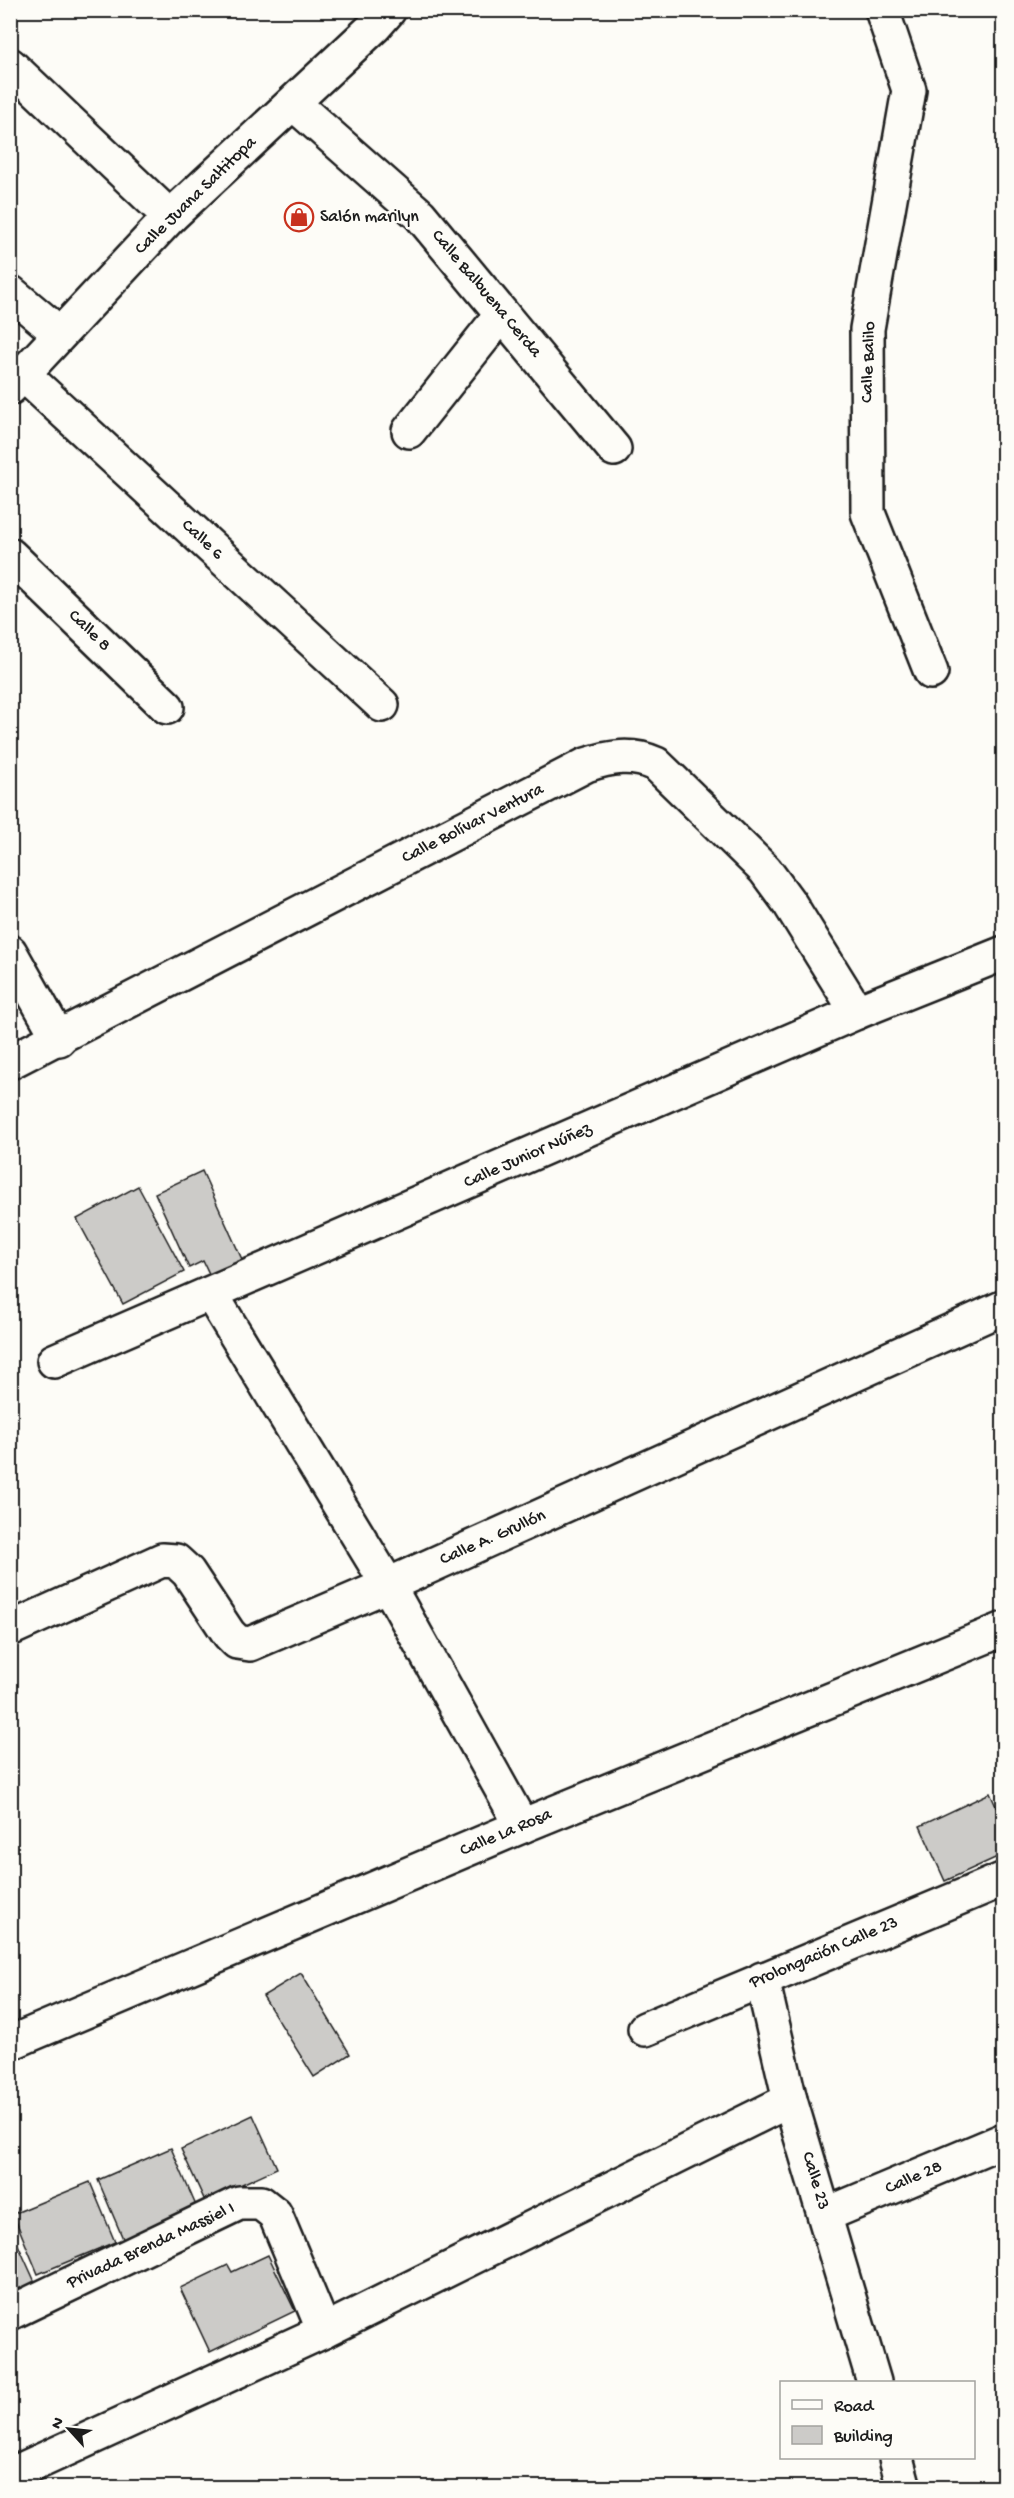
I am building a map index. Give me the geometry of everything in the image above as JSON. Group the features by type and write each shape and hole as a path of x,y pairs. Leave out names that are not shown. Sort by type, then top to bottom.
{"street":[{"name":"Calle Balilo","path":"882,10 909,90 867,329 868,513 931,672"},
{"name":"Calle Juana Saltitopa","path":"17,381 170,217 292,103 374,16"},
{"path":"10,65 170,217"},
{"name":"Calle Balbuena Cerda","path":"292,103 420,215 614,449"},
{"path":"10,292 60,334"},
{"path":"410,430 502,314"},
{"name":"Calle 6","path":"17,381 382,705"},
{"name":"Calle 8","path":"10,555 167,707"},
{"name":"Calle Bolívar Ventura","path":"10,1062 59,1039 586,765 624,757 641,758 656,764 765,870 790,904 857,1012"},
{"path":"10,952 59,1039"},
{"name":"Calle Junior Núñez","path":"54,1361 857,1012 1004,953"},
{"path":"211,1294 388,1585 522,1826"},
{"name":"Calle A. Grullón","path":"10,1629 162,1560 176,1561 188,1572 230,1634 237,1642 250,1644 388,1585 1004,1307"},
{"name":"Calle La Rosa","path":"10,2043 522,1826 1004,1629"},
{"name":"Prolongación Calle 23","path":"645,2029 1004,1879"},
{"name":"Calle 23","path":"762,1979 790,2100 874,2381"},
{"path":"10,2475 324,2331 790,2100"},
{"name":"Calle 28","path":"825,2215 1004,2140"},
{"name":"Privada Brenda Massiel I","path":"10,2313 239,2203 261,2203 275,2214 324,2331"},
{"path":"897,2459 904,2487"}],"building":[{"path":"202,1171 245,1266 213,1282 203,1261 189,1268 155,1193"},
{"path":"138,1186 184,1272 123,1304 77,1219"},
{"path":"990,1793 1004,1824 1004,1854 945,1881 920,1826"},
{"path":"301,1973 350,2054 314,2077 263,1996"},
{"path":"253,2115 277,2168 205,2201 181,2149"},
{"path":"171,2148 197,2208 124,2241 98,2180"},
{"path":"90,2182 115,2242 38,2274 13,2214"},
{"path":"10,2227 35,2282 10,2293"},
{"path":"268,2255 295,2311 210,2352 180,2288 228,2265 232,2272"}],"place":[{"name":"Salón marilyn","path":"299,217"}]}
